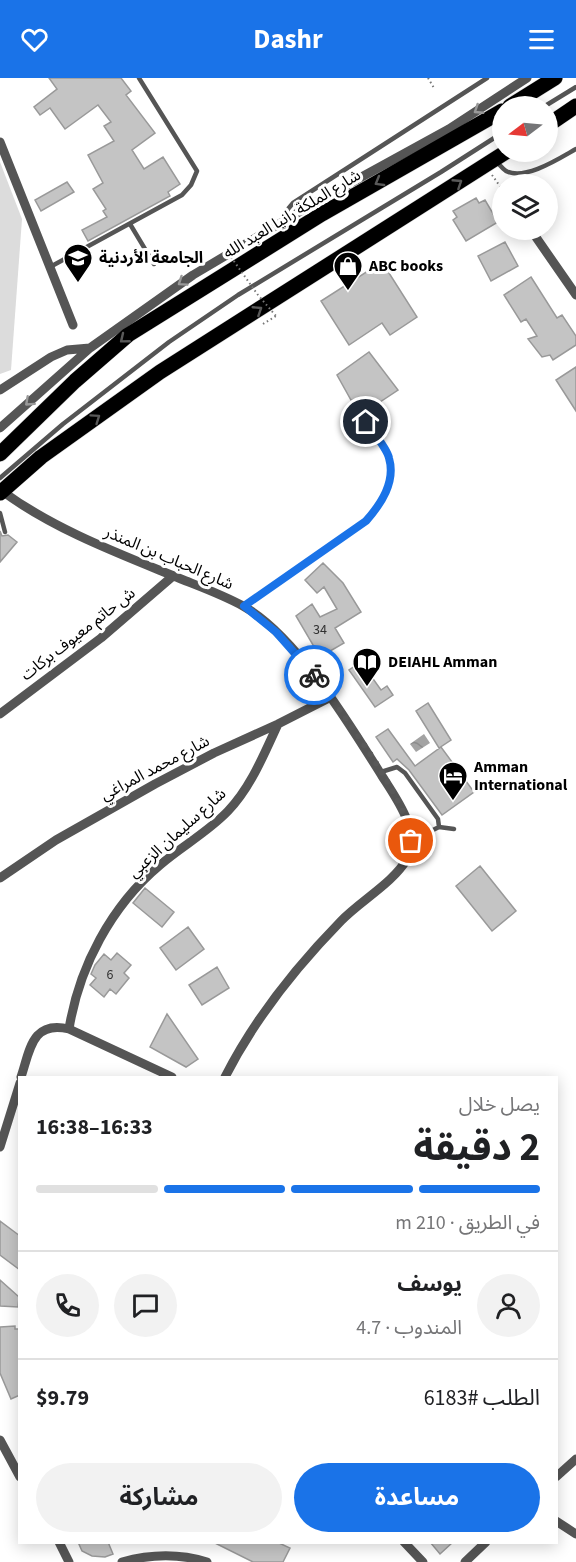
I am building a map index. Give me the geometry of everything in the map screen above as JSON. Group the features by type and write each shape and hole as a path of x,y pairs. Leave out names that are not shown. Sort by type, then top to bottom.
{"main road":[{"path":"526,96 555,78"},
{"path":"558,118 576,106"},
{"name":"شارع الملكة رانيا العبد الله","path":"0,454 66,389 128,335 322,214 492,117"},
{"path":"1,487 160,372 492,161"}],"street":[{"path":"0,428 90,348 193,275 285,220 449,129 527,78"},
{"path":"0,142 73,325"},
{"path":"538,240 576,295"},
{"path":"0,390 66,350 90,348"},
{"name":"شارع الحباب بن المنذر","path":"1,487 34,512 85,538 244,606 276,632 331,697 380,772 405,816 411,841"},
{"name":"ش حاتم معيوف بركات","path":"0,714 101,638 173,576"},
{"name":"شارع محمد المراغي","path":"0,878 56,840 155,784 331,697"},
{"name":"شارع سليمان الزعبي","path":"69,1029 73,1000 83,972 108,926 149,874 228,811 250,782 278,724"},
{"path":"226,1076 250,1034 283,988 342,920 395,873 406,860 411,849 411,841"},
{"path":"21,1076 33,1041 41,1031 55,1027 69,1029 170,1076"},
{"path":"0,1147 18,1089"},
{"path":"0,1440 18,1473"},
{"path":"558,1475 576,1459"},
{"path":"558,1522 576,1534"},
{"path":"60,1544 69,1562"},
{"path":"406,1544 423,1562"},
{"path":"465,1562 484,1544"},
{"path":"122,1562 170,1555 189,1556 207,1562"}],"lane":[{"path":"50,267 182,195 191,185 197,171 140,78"},
{"path":"285,220 292,203 487,78"},
{"path":"558,98 576,87"},
{"path":"1,487 63,424 169,342 238,295 492,139"},
{"path":"558,159 576,149"},
{"path":"497,162 504,170 512,173 546,166 553,162"},
{"path":"130,224 154,264"},
{"path":"244,606 366,521 380,505 388,489 389,457 354,405"},
{"path":"0,513 5,532"},
{"path":"380,772 397,767 405,773 438,819 439,827"},
{"path":"411,841 439,827 454,830"}],"path":[{"path":"428,78 434,88"},
{"path":"226,250 258,296 276,316 262,324"}],"shaded area":[{"path":"0,162 22,219 11,370 0,374"}],"water":[{"path":"424,734 430,743 416,752 410,744"}],"building":[{"path":"49,78 121,78 131,91 126,95 155,133 132,150 144,169 163,157 180,184 168,192 170,196 88,241 82,230 107,217 103,211 106,209 93,189 103,183 88,155 114,141 104,126 111,122 98,105 65,129 50,108 40,115 34,107 57,89"},
{"path":"67,182 74,192 41,211 35,200"},
{"path":"476,198 479,203 485,200 492,212 492,226 466,241 453,220 457,217 453,211"},
{"path":"505,242 518,266 491,281 478,256"},
{"path":"382,262 417,317 390,335 382,323 349,345 321,301"},
{"path":"531,277 557,318 562,315 576,336 576,345 553,360 550,355 542,357 528,339 537,336 526,319 521,322 504,295"},
{"path":"369,352 398,390 377,404 351,400 337,375"},
{"path":"576,367 576,411 556,380"},
{"path":"0,531 2,536 8,535 17,542 0,562"},
{"path":"323,563 343,583 361,612 335,628 344,643 320,657 296,616 312,604 320,617 337,609 324,587 317,593 305,580"},
{"path":"361,662 381,690 387,686 393,695 375,707 349,670"},
{"path":"428,703 451,740 439,748 416,711"},
{"path":"388,729 415,766 441,747 474,792 442,815 409,770 397,759 393,762 376,737"},
{"path":"480,866 516,911 492,931 456,886"},
{"path":"145,888 174,912 162,927 133,903"},
{"path":"188,927 204,949 176,970 160,948"},
{"path":"117,953 131,965 124,973 129,978 116,994 110,989 104,997 90,985 96,978 91,974 104,954 111,960"},
{"path":"217,967 229,988 202,1005 189,985"},
{"path":"167,1014 198,1059 186,1067 150,1047"},
{"path":"0,1221 18,1234 18,1268 0,1255"},
{"path":"0,1280 18,1296 18,1307 0,1306"},
{"path":"15,1326 15,1329 18,1329 18,1396 11,1399 0,1373 0,1327"},
{"path":"79,1544 109,1544 113,1554 105,1557 92,1556 82,1551"},
{"path":"217,1544 281,1544 290,1548 283,1562 253,1562"},
{"path":"432,1544 451,1544 440,1554"}],"way so far":[{"path":"314,675 331,697 393,793 405,816 411,841"}],"place":[{"name":"الجامعة الأردنية","path":"78,284"},
{"name":"ABC books","path":"348,292"},
{"name":"DEIAHL Amman","path":"367,688"},
{"name":"Amman International","path":"453,802"}],"route":[{"path":"314,675 276,632 244,606 366,521 380,505 388,489 389,457 366,422"}]}
